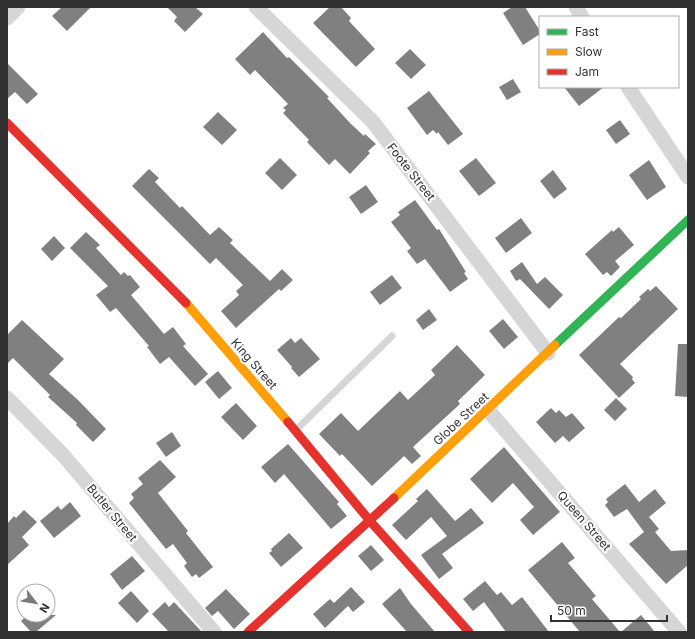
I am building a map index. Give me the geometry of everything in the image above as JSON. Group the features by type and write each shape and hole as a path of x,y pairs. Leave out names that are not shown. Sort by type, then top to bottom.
{"street":[{"path":"7,18 18,7"},
{"name":"Foote Street","path":"256,7 373,122 548,353"},
{"path":"576,7 581,16"},
{"path":"629,88 688,177"},
{"name":"King Street","path":"7,123 180,296 296,431 370,521 469,632"},
{"name":"Globe Street","path":"248,632 370,521 688,220"},
{"name":"Butler Street","path":"7,398 63,455 214,632"},
{"name":"Queen Street","path":"488,410 679,632"}],"lane":[{"path":"296,431 392,336"}],"building":[{"path":"62,7 91,7 67,31 52,16"},
{"path":"167,7 195,7 203,14 185,32 174,21 177,17"},
{"path":"330,7 341,7 351,18 349,21 375,49 356,67 313,23"},
{"path":"512,7 525,7 539,29 539,35 523,45 503,13"},
{"path":"263,32 287,58 289,57 329,97 327,98 350,123 364,136 365,134 376,144 368,151 370,153 350,174 335,159 329,165 307,142 309,140 283,113 286,110 283,108 288,104 255,70 250,75 235,59"},
{"path":"410,49 426,65 411,79 395,63"},
{"path":"7,63 38,94 27,104 15,92 7,99"},
{"path":"513,79 521,92 507,100 499,87"},
{"path":"565,88 603,88 579,106"},
{"path":"429,91 463,134 448,145 438,132 437,134 433,130 427,135 407,108"},
{"path":"218,112 237,130 222,145 203,127"},
{"path":"620,120 630,134 616,144 606,130"},
{"path":"280,158 297,175 282,190 265,173"},
{"path":"476,158 496,183 479,196 459,171"},
{"path":"649,160 666,187 647,200 629,175"},
{"path":"149,169 159,178 155,182 180,208 182,206 210,235 219,227 233,240 230,243 270,281 282,269 293,280 281,291 279,289 236,328 221,311 239,295 236,291 243,285 216,258 210,264 132,186"},
{"path":"553,170 567,189 554,199 540,181"},
{"path":"366,185 378,202 361,214 349,197"},
{"path":"415,200 437,230 439,229 466,272 464,273 468,279 450,292 425,259 417,264 407,251 411,248 391,222 400,215 398,212"},
{"path":"521,218 532,233 506,253 495,238"},
{"path":"619,227 634,245 615,261 620,267 611,276 607,272 603,275 585,254 612,230 613,232"},
{"path":"86,232 100,245 96,248 121,275 124,272 128,276 130,275 140,287 131,295 164,334 173,327 186,344 183,346 208,374 195,386 169,357 160,364 147,347 149,346 116,308 110,312 96,295 108,286 70,248"},
{"path":"54,236 65,248 52,261 41,249"},
{"path":"522,262 537,284 545,277 563,295 549,309 520,279 516,281 510,271"},
{"path":"392,275 402,288 380,305 370,292"},
{"path":"656,286 678,309 620,364 633,377 632,379 635,383 619,398 579,355 619,317 621,318 641,299 639,297 648,289 650,291"},
{"path":"429,309 437,320 423,330 416,320"},
{"path":"503,319 518,337 504,349 489,331"},
{"path":"22,320 64,359 49,374 78,400 106,429 93,442 76,425 77,423 48,397 50,395 13,358 7,364 7,335"},
{"path":"291,338 295,343 301,338 320,359 299,377 277,350"},
{"path":"678,344 688,344 688,397 675,396"},
{"path":"457,345 485,375 458,401 460,404 413,447 421,456 412,464 404,456 372,486 342,454 340,456 319,434 341,413 358,431 400,391 408,400 435,375 431,370"},
{"path":"218,371 232,388 219,399 205,382"},
{"path":"616,398 627,409 615,421 604,410"},
{"path":"236,403 257,426 243,440 221,417"},
{"path":"551,408 556,413 559,410 566,417 572,413 585,428 569,442 563,436 555,443 536,422"},
{"path":"172,432 181,446 166,457 156,443"},
{"path":"288,444 339,502 337,504 347,516 331,529 284,474 275,483 261,467"},
{"path":"504,447 560,512 533,535 520,520 534,507 513,483 492,503 470,479"},
{"path":"160,460 176,477 158,493 188,531 186,533 213,567 199,578 196,574 192,577 184,566 187,563 173,544 166,549 129,503 134,498 131,494 143,484 138,478"},
{"path":"625,484 639,502 655,489 666,503 649,517 659,529 655,532 671,551 688,550 688,565 666,584 629,544 644,532 627,509 614,517 605,505 608,502 606,499"},
{"path":"427,489 455,521 471,508 484,523 442,554 453,568 439,579 421,555 447,536 431,517 406,540 392,525 418,501 416,499"},
{"path":"70,502 81,516 54,538 40,521 58,506 61,510"},
{"path":"24,510 37,522 22,537 29,545 7,565 7,524 14,516 16,518"},
{"path":"289,533 303,548 281,567 269,553 272,551 271,549"},
{"path":"562,542 575,558 568,563 596,596 592,599 620,632 580,632 528,570"},
{"path":"371,545 384,560 371,571 358,556"},
{"path":"132,556 145,571 122,590 110,574"},
{"path":"485,581 497,595 501,592 512,605 522,597 549,632 506,632 484,602 473,611 463,599"},
{"path":"351,587 365,602 353,612 348,606 325,628 313,614 330,599 334,603"},
{"path":"400,588 411,604 435,632 407,632 382,604"},
{"path":"226,589 250,614 234,629 218,611 212,616 205,608"},
{"path":"131,591 149,611 137,623 118,603"},
{"path":"165,602 169,607 174,602 202,632 169,632 152,614"},
{"path":"641,615 655,632 621,632"},
{"path":"23,623 47,623 36,632 31,632"}],"traffic: fast":[{"path":"555,345 688,220"}],"traffic: slow":[{"path":"186,303 288,422"},
{"path":"394,498 555,345"}],"traffic: jam":[{"path":"7,123 186,303"},
{"path":"288,422 370,521 469,632"},
{"path":"248,632 394,498"}]}
